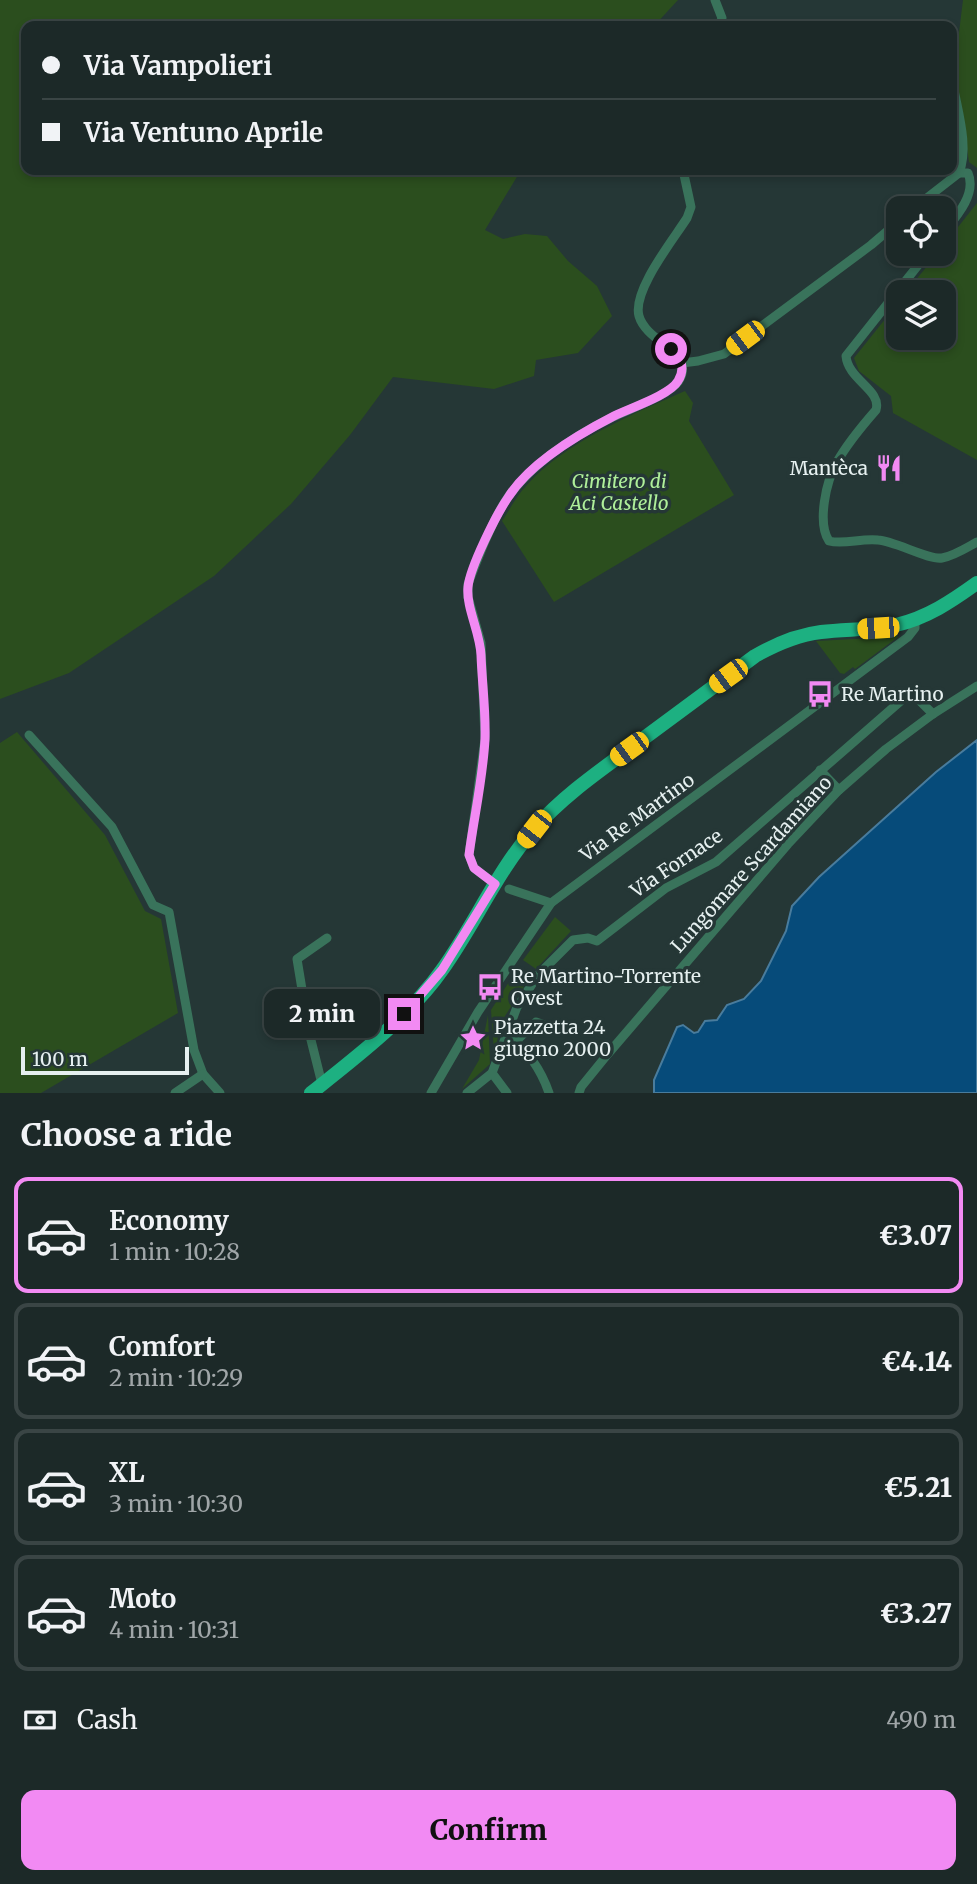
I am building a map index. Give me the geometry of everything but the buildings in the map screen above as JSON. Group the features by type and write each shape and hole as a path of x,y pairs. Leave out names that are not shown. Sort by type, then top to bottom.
{"main road":[{"path":"316,1089 424,994 502,886 534,829 558,804 755,656 784,641 808,634 878,628 915,619 940,608 977,583"}],"street":[{"path":"715,0 721,21"},
{"path":"956,217 972,197 975,188 968,173 959,173 964,162 957,109"},
{"path":"551,903 502,886 474,868 469,855 485,739 481,643 468,597 468,584 509,495 530,471 569,441 667,391 677,383 682,363 678,355 652,337 638,312 642,290 687,218 691,207 684,175"},
{"path":"929,196 956,175"},
{"path":"682,363 724,354 886,232"},
{"path":"917,266 846,356 847,366 875,396 878,404 836,464 824,506 823,533 828,541 837,543 855,539 880,540 934,558 958,552 977,542"},
{"name":"Via Re Martino","path":"431,1093 512,957 551,903 908,637 915,628 915,619"},
{"name":"Lungomare Scardamiano","path":"579,1093 660,992 788,844 839,790 886,749 977,686"},
{"name":"Via Fornace","path":"492,1073 517,1007 538,975 557,953 573,940 588,938 597,941 666,888 716,862 911,692 933,714"},
{"path":"29,735 112,827 153,905 169,912 194,1050 203,1074 220,1093"},
{"path":"820,771 839,790"},
{"path":"316,1089 297,959 327,938"},
{"path":"516,1041 536,1022 550,1027"},
{"path":"506,1035 516,1041 544,1079 549,1093"},
{"path":"467,1093 492,1073 506,1093"},
{"path":"175,1093 203,1074"}],"green space":[{"path":"0,0 678,0 659,21 21,21 21,175 518,175 485,230 503,239 525,234 547,236 568,261 597,286 612,316 578,353 536,360 534,376 494,389 393,377 350,435 291,504 214,576 69,673 0,699"},
{"path":"963,0 977,0 977,168 969,162 957,79 957,49"},
{"path":"977,203 977,460 893,413 891,396 859,371 854,358 886,318 886,350 956,350 956,280 916,280 927,266 956,266 956,230"},
{"name":"Cimitero di Aci Castello","path":"685,391 693,403 689,421 734,495 554,602 502,521 523,489 560,455 601,430"},
{"path":"892,633 898,637 844,674 840,673 816,641 875,638"},
{"path":"17,732 105,835 145,911 161,919 178,1013 41,1093 0,1093 0,743"},
{"path":"555,917 571,931 536,969 523,960"},
{"path":"519,966 532,974 503,1019 494,1052 491,1010"},
{"path":"488,1015 490,1064 462,1089 479,1060"}],"water":[{"path":"977,740 977,1093 654,1093 654,1080 677,1027 683,1025 694,1033 698,1032 705,1021 717,1020 727,1005 744,999 761,981 786,931 792,906 819,877 936,772"}],"place":[{"name":"Mantèca","path":"889,468"},
{"name":"Re Martino","path":"820,694"},
{"name":"Re Martino-Torrente Ovest","path":"490,987"},
{"name":"Piazzetta 24 giugno 2000","path":"473,1038"}],"route":[{"path":"404,1014 442,970 495,884 474,868 469,855 485,739 481,643 468,597 468,584 509,495 530,471 569,441 667,391 677,383 682,372 682,363 671,349"}]}
